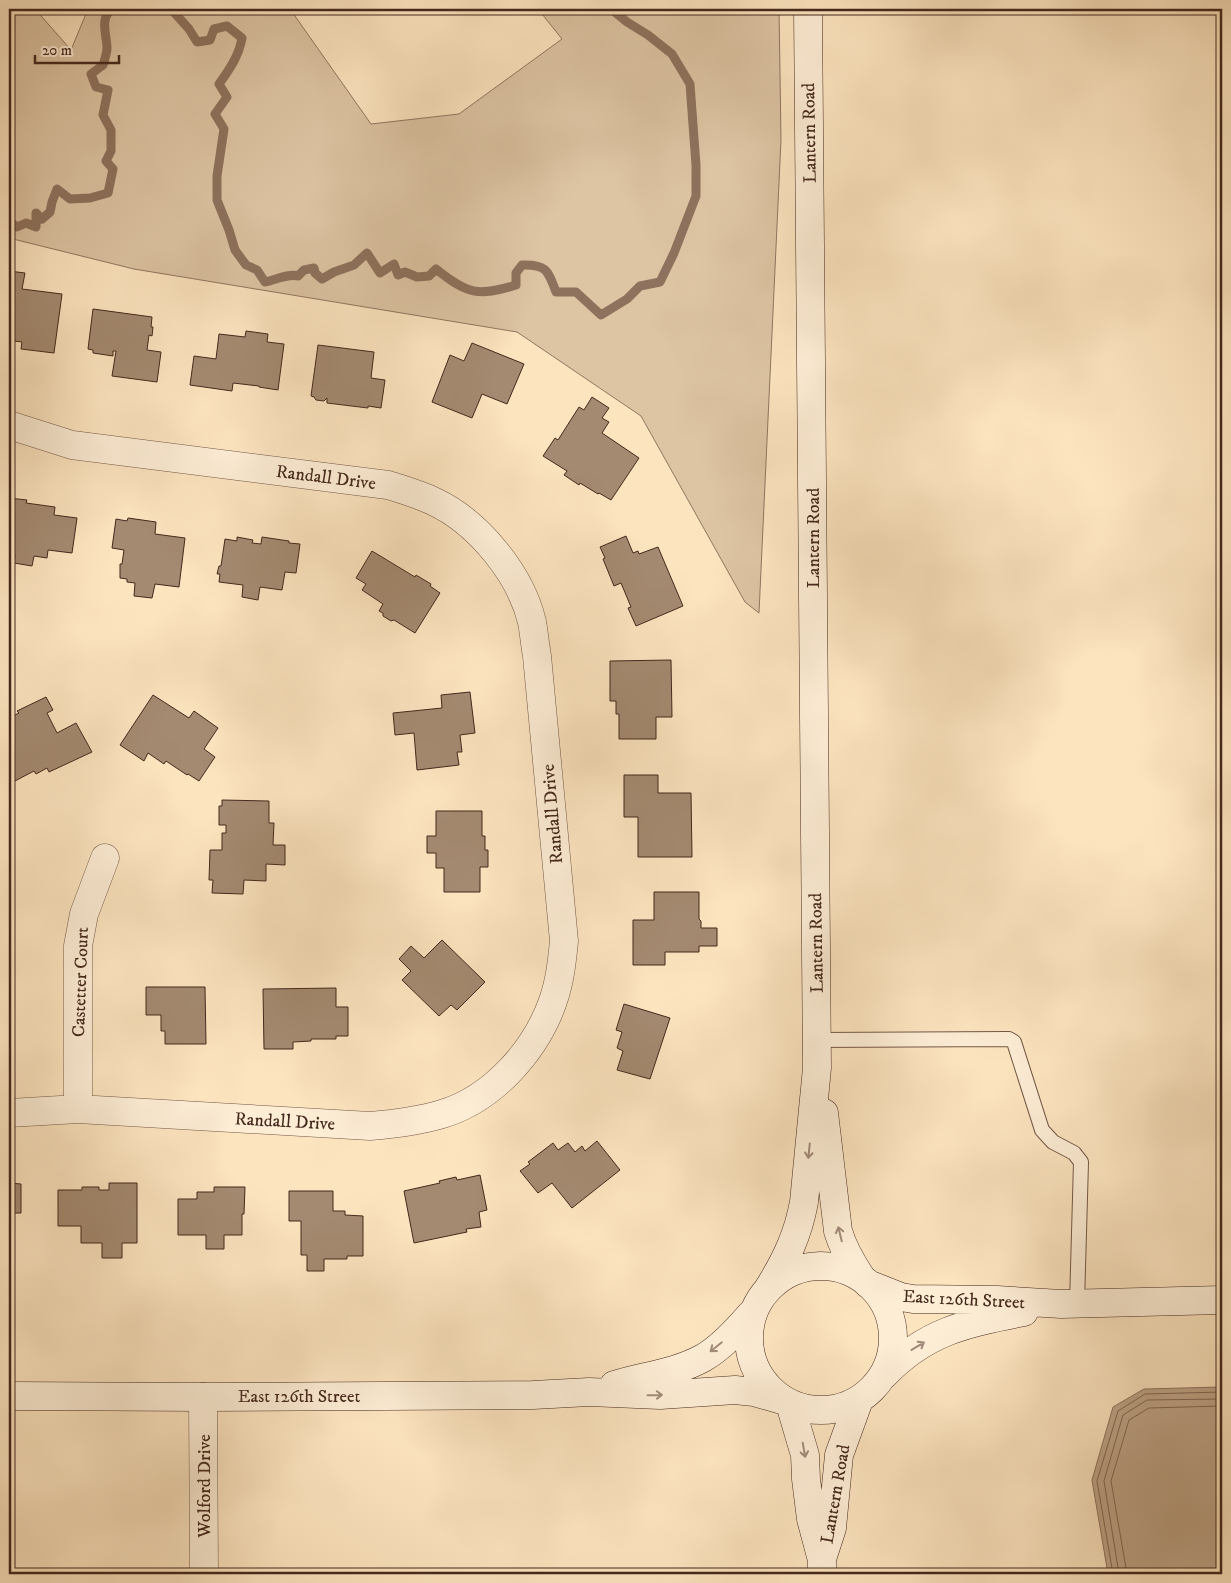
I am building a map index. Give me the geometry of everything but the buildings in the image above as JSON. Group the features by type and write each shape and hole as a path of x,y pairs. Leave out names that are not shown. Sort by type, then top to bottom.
{"street":[{"name":"Lantern Road","path":"768,1288 780,1269 800,1222 804,1202 817,1068 808,9"},
{"name":"Randall Drive","path":"9,425 72,445 388,485 436,502 470,525 504,562 519,588 532,620 564,941 561,974 553,1001 540,1031 519,1060 498,1081 472,1100 443,1114 395,1124 370,1126 78,1109 9,1113"},
{"name":"Castetter Court","path":"78,1109 78,946 84,914 105,858"},
{"name":"Lantern Road","path":"817,1068 838,1231 849,1258 864,1281"},
{"path":"824,1266 843,1269 864,1281 885,1306 892,1332 891,1358 881,1378 871,1391 845,1407 820,1411 798,1407 786,1402 762,1377 752,1360 748,1343 751,1314 757,1301 768,1288 785,1274 804,1267 824,1266"},
{"name":"East 126th Street","path":"864,1281 901,1297 913,1299 1069,1304 1222,1300"},
{"name":"East 126th Street","path":"881,1378 912,1350 938,1335 989,1319 1069,1304"},
{"name":"East 126th Street","path":"589,1392 658,1374 704,1357 736,1332 751,1314"},
{"name":"East 126th Street","path":"9,1396 533,1395 589,1392 660,1395 735,1390 754,1392 786,1402"},
{"name":"Wolford Drive","path":"203,1397 204,1574"},
{"name":"Lantern Road","path":"822,1567 832,1528 840,1455 859,1400"},
{"name":"Lantern Road","path":"786,1402 803,1444 811,1519 822,1567"}],"lane":[{"path":"817,1040 1008,1039 1014,1042 1042,1130 1053,1142 1074,1153 1081,1162 1069,1304"}],"shaded area":[{"path":"9,9 35,9 71,50 88,9 290,9 371,124 459,114 562,39 538,9 779,9 781,140 759,613 745,602 641,416 517,332 134,269 9,238"}],"water":[{"path":"1222,1387 1222,1574 1108,1574 1092,1480 1113,1407 1144,1389"}],"waterway":[{"path":"9,221 17,227 26,223 36,227 36,213 42,219 50,212 57,189 70,199 90,198 108,193 113,169 106,161 111,151 111,130 103,115 108,90 96,87 91,74 103,65 107,48 105,22 108,13 112,9"},
{"path":"171,9 189,29 197,42 210,40 214,29 227,26 242,38 236,57 219,84 227,97 215,114 224,129 217,176 217,200 235,250 246,265 257,270 265,282 286,276 298,276 304,270 314,268 315,273 322,279 334,272 354,265 367,253 380,273 394,264 398,275 405,272 417,277 429,276 436,269 456,284 473,291 482,292 516,285 516,273 522,265 530,265 545,270 556,292 576,292 601,315 627,299 640,286 660,282 674,253 696,196 696,165 690,84 672,54 611,9"}]}
